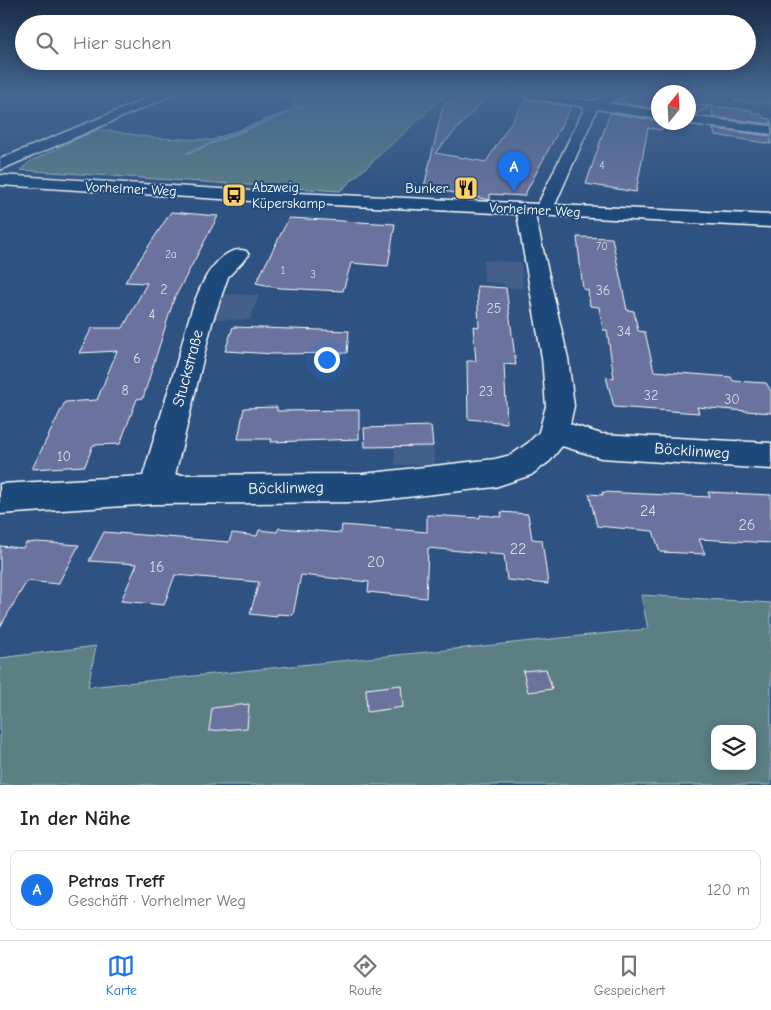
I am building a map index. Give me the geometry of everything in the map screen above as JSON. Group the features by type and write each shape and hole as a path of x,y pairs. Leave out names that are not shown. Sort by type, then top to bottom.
{"street":[{"path":"0,165 81,131"},
{"path":"535,210 578,131"},
{"name":"Vorhelmer Weg","path":"0,180 535,210 771,221"},
{"name":"Böcklinweg","path":"0,499 155,490 363,488 495,474 520,466 539,452 555,430 560,406 535,210"},
{"name":"Stuckstraße","path":"155,490 200,323 217,276 238,255"},
{"name":"Böcklinweg","path":"555,430 575,439 601,446 771,456"}],"shaded area":[{"path":"483,260 521,262 523,289 506,287 502,283 484,282"},
{"path":"223,294 259,295 250,320 212,319"},
{"path":"433,446 435,464 395,465 395,447"}],"green space":[{"path":"95,131 108,131 155,138 212,140 237,131 407,131 340,191 20,170 31,161"},
{"path":"641,595 771,603 771,785 0,785 0,658 96,646 88,687 648,629"}],"building":[{"path":"437,131 455,131 435,153 486,162 506,131 559,131 524,196 490,194 490,200 424,187"},
{"path":"604,131 648,131 636,192 586,184"},
{"path":"714,131 771,136 771,144 715,135"},
{"path":"171,212 218,216 174,299 143,398 137,399 120,444 93,445 85,466 32,469 65,402 97,400 117,351 79,353 92,328 123,328 147,283 125,282"},
{"path":"289,218 395,224 388,266 351,263 343,291 280,288 256,283"},
{"path":"577,237 612,238 627,310 634,311 638,331 645,332 654,371 731,377 733,381 766,383 771,391 771,413 697,407 699,413 614,407 606,377 614,378 607,330 603,330 599,307 590,306 588,290 583,289"},
{"path":"477,286 506,288 516,365 504,364 507,423 468,419 467,361 476,361 473,326 479,327"},
{"path":"233,327 349,331 347,353 274,354 225,351"},
{"path":"277,407 277,411 359,410 359,439 271,442 272,439 238,439 244,408"},
{"path":"431,426 433,446 365,447 364,428"},
{"path":"602,492 710,497 708,492 771,495 771,543 699,539 705,554 660,552 653,531 597,526 589,494 603,495"},
{"path":"501,512 528,514 532,539 542,540 548,584 507,580 504,555 428,548 426,598 368,592 369,582 301,575 293,615 277,614 277,617 250,614 259,582 175,575 164,605 121,601 137,564 89,561 104,532 229,542 232,533 257,536 259,530 277,532 279,528 341,533 342,525 427,532 427,515 480,518 480,515 502,517"},
{"path":"26,543 79,545 58,584 27,581 0,627 0,546 23,548"},
{"path":"546,669 552,689 528,692 523,671"},
{"path":"401,685 403,707 367,712 366,689"},
{"path":"249,704 247,728 209,731 212,708"}],"waterway":[{"path":"187,153 243,131"}],"place":[{"name":"Bunker","path":"466,188"},
{"name":"Petras Treff","path":"514,192"},
{"name":"Abzweig Küperskamp","path":"234,195"}]}
